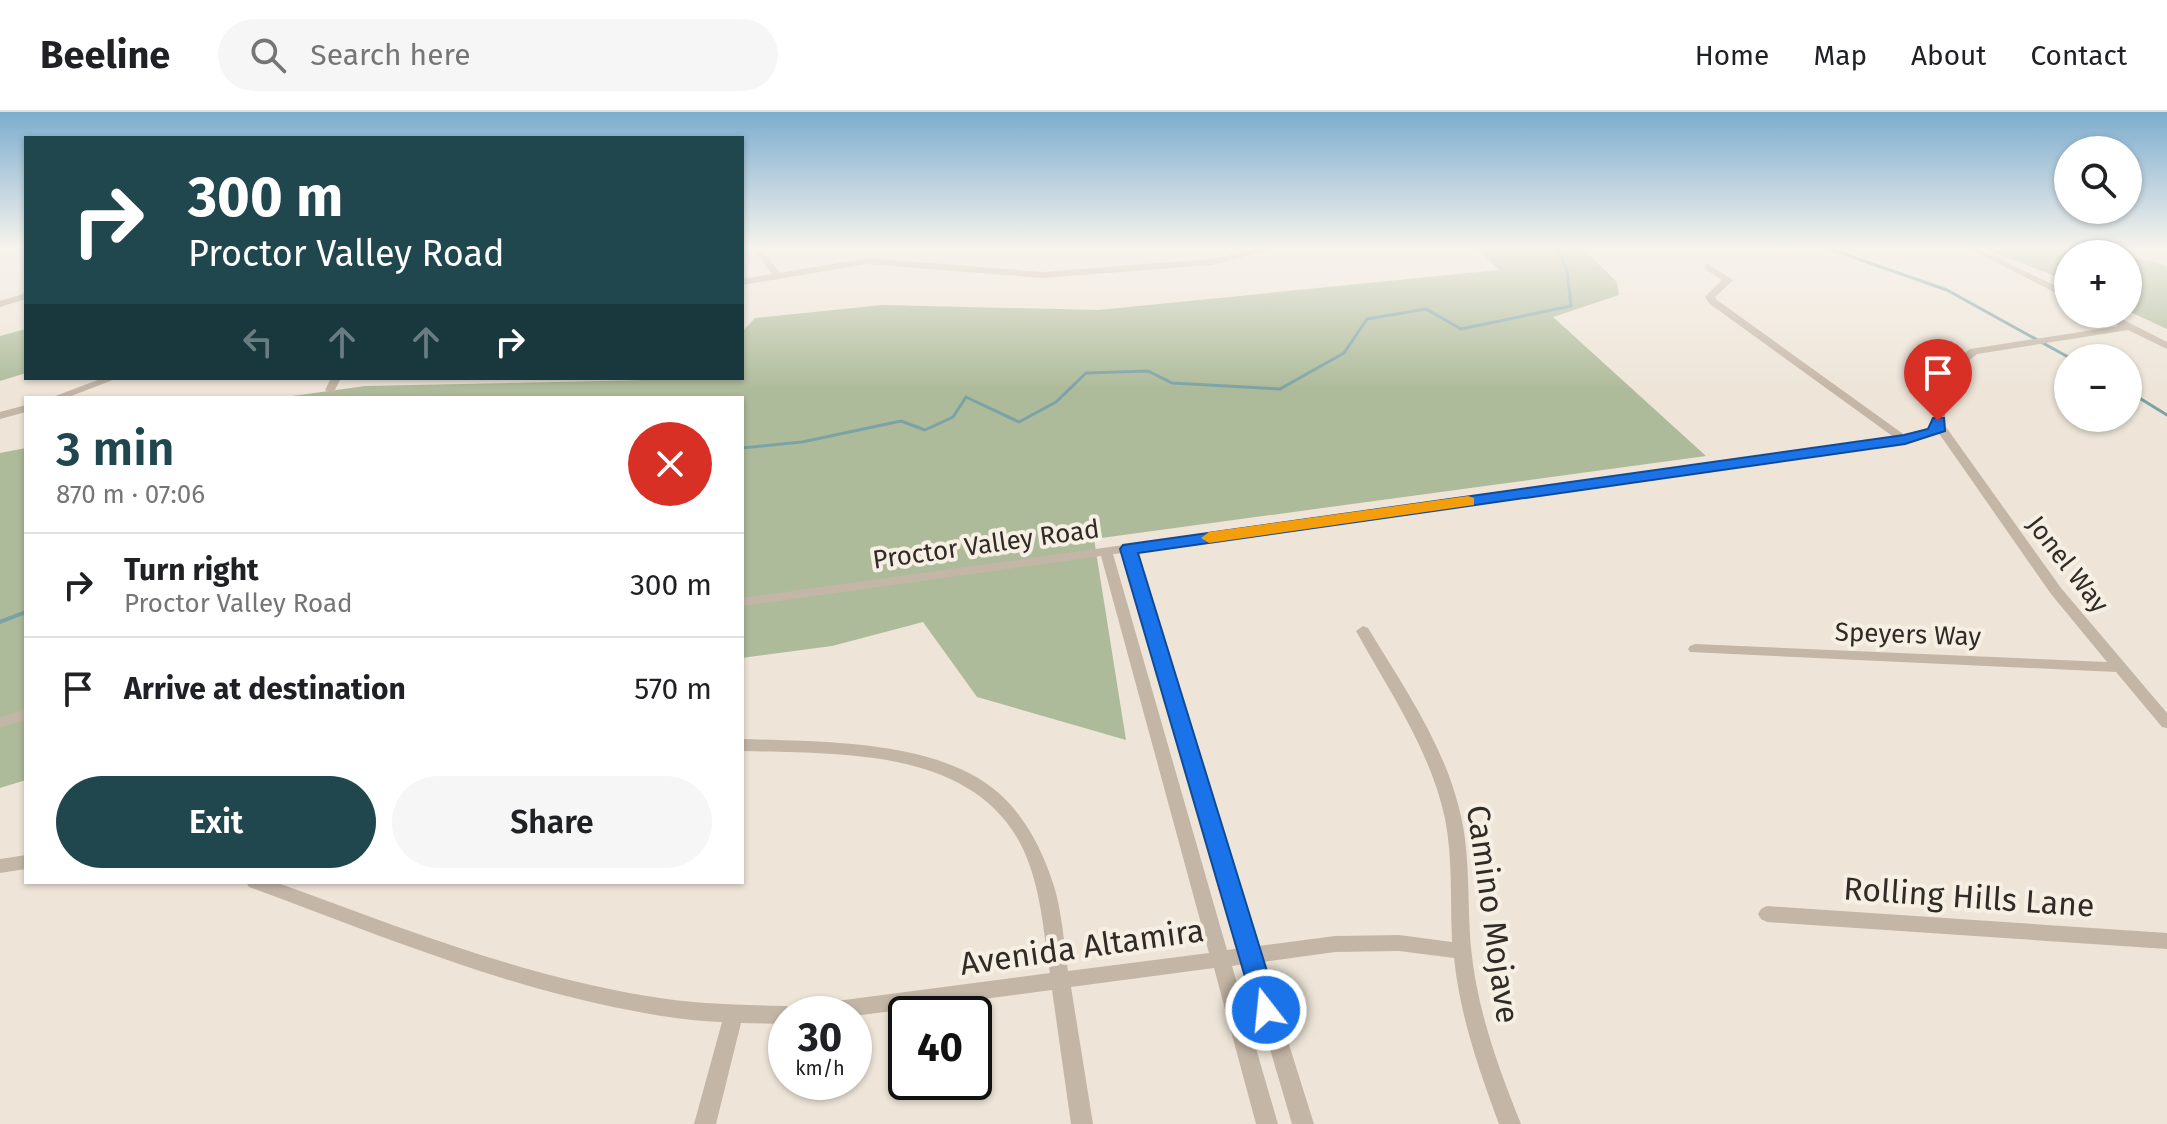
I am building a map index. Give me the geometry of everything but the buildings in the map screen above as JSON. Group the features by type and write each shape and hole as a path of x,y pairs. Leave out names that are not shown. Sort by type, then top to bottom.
{"street":[{"path":"1712,295 1713,302 1905,440"},
{"path":"0,304 24,297"},
{"path":"1940,427 1936,415 1943,389 1968,354 2019,342 2122,328"},
{"path":"2131,328 2167,346"},
{"path":"61,396 107,380"},
{"path":"330,390 335,380"},
{"path":"0,416 24,409"},
{"name":"Proctor Valley Road","path":"744,602 1905,440 1940,427"},
{"name":"Jonel Way","path":"1940,427 2056,591 2167,723"},
{"path":"1129,549 1252,955 1257,982 1303,1124"},
{"path":"1106,552 1267,1124"},
{"name":"Camino Mojave","path":"1363,631 1424,741 1451,806 1456,833 1462,951 1476,1028 1510,1124"},
{"name":"Speyers Way","path":"1695,649 2119,667"},
{"path":"0,722 24,716"},
{"path":"744,745 854,751 919,759 956,772 987,790 1018,823 1036,853 1046,888 1082,1124"},
{"path":"0,866 24,862"},
{"path":"261,884 530,980 627,1004 733,1017 768,1016"},
{"name":"Rolling Hills Lane","path":"1767,914 2167,941"},
{"name":"Avenida Altamira","path":"872,1005 1335,944 1399,943 1462,951"},
{"path":"705,1124 733,1017"}],"green space":[{"path":"1246,295 1618,295 1553,317 1706,456 1094,539 1126,740 977,697 923,622 832,646 744,658 744,396 292,396 365,386 744,380 744,330 755,318 883,305 1098,310"},
{"path":"2142,295 2167,295 2167,329 2142,317"},
{"path":"24,330 24,374 0,381 0,336"},
{"path":"24,448 24,781 0,788 0,453"}],"waterway":[{"path":"744,448 802,442 901,421 925,430 953,417 966,397 1019,422 1056,402 1086,373 1148,371 1172,383 1280,389 1344,353 1367,319 1426,309 1461,329 1571,306 1570,295"},
{"path":"1956,295 2054,349"},
{"path":"2142,400 2167,415"},
{"path":"0,622 24,613"}],"slow traffic":[{"path":"1209,538 1468,501"}],"route":[{"path":"1266,1010 1129,549 1905,440 1933,432 1940,427 1938,421"}]}
